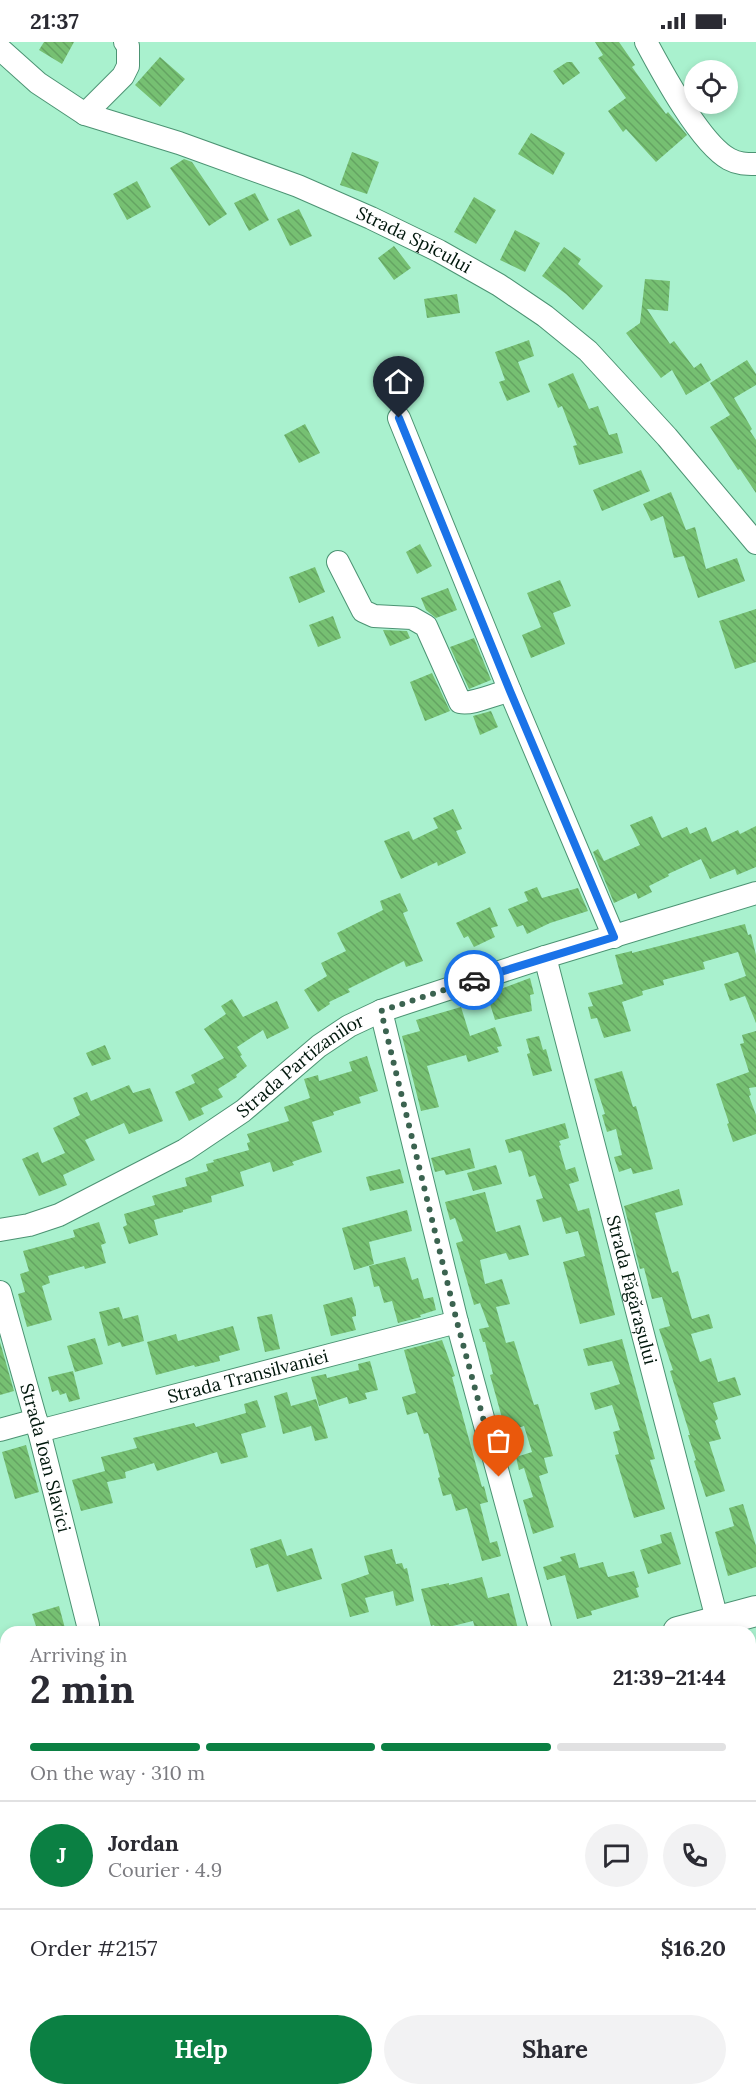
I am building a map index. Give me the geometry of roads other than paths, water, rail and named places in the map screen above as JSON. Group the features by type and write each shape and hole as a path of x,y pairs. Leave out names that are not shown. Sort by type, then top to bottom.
{"main road":[{"path":"705,1626 756,1611"}],"street":[{"path":"85,114 123,76 128,66 128,46 125,42"},
{"path":"646,42 683,106 717,151 747,164"},
{"name":"Strada Spicului","path":"0,49 38,83 85,114 179,143 297,186 410,237 499,285 544,316 588,351 667,437 756,543"},
{"path":"399,418 510,691 614,937"},
{"path":"338,562 363,610 374,616 412,618 426,626 460,702 471,702 510,691"},
{"name":"Strada Partizanilor","path":"0,1230 29,1225 59,1215 185,1150 243,1111 320,1046 349,1026 381,1011 545,957 756,894"},
{"name":"Strada Făgărașului","path":"545,957 718,1623"},
{"path":"381,1011 457,1322 539,1626"},
{"name":"Strada Ioan Slavici","path":"0,1292 88,1625"},
{"name":"Strada Transilvaniei","path":"0,1430 37,1426 457,1322"}]}
